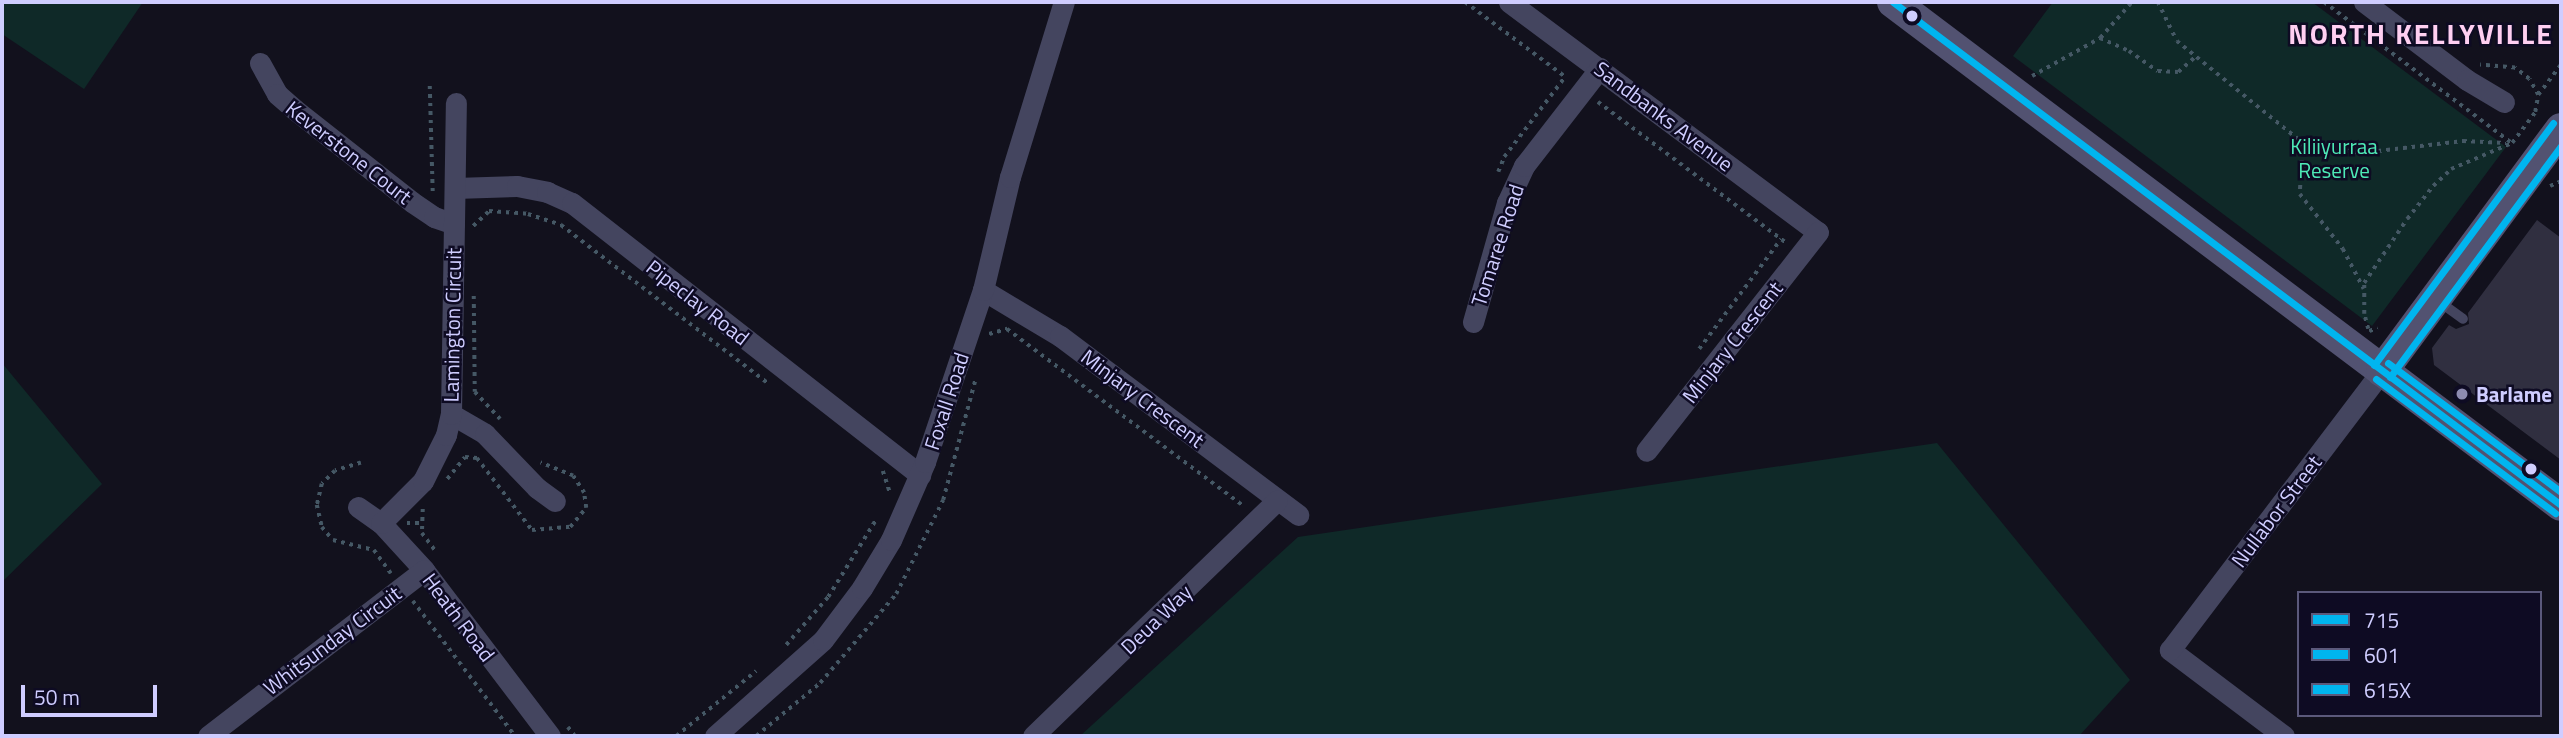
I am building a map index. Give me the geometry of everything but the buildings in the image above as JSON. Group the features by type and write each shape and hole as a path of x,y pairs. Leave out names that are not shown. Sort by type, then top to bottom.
{"street":[{"name":"Foxall Road","path":"715,736 823,640 862,589 891,540 920,475 983,290 1010,177 1064,2"},
{"name":"Sandbanks Avenue","path":"1508,2 1818,232"},
{"path":"1896,3 2561,505"},
{"path":"2368,3 2467,80 2504,102"},
{"name":"Keverstone Court","path":"260,63 277,94 293,109 444,221"},
{"name":"Tomaree Road","path":"1473,322 1507,202 1524,166 1591,96 1600,68"},
{"name":"Lamington Circuit","path":"381,523 423,481 446,435 451,414 454,389 444,221 455,188 456,103"},
{"path":"2382,371 2435,298 2560,138"},
{"name":"Pipeclay Road","path":"455,188 517,187 547,192 572,203 920,475"},
{"name":"Minjary Crescent","path":"1646,451 1818,232"},
{"name":"Minjary Crescent","path":"983,290 1060,336 1298,515"},
{"name":"Nullabor Street","path":"2284,736 2170,650 2382,371"},
{"path":"451,414 485,434 537,488 555,501"},
{"name":"Deua Way","path":"1033,736 1277,500"},
{"name":"Heath Road","path":"358,507 431,562 558,731"},
{"name":"Whitsunday Circuit","path":"215,734 431,562"}],"lane":[{"path":"2435,298 2463,319"}],"path":[{"path":"1465,2 1801,254"},
{"path":"2031,77 2100,38 2132,2"},
{"path":"2158,2 2177,41 2303,143 2361,153 2463,141 2512,143"},
{"path":"2323,2 2512,143"},
{"path":"2100,38 2129,51 2158,71 2178,72 2195,57"},
{"path":"2538,95 2561,65"},
{"path":"430,86 444,221"},
{"path":"1591,96 1591,112"},
{"path":"2303,143 2301,194 2343,249 2364,290"},
{"path":"2369,332 2364,314 2364,283 2381,254 2433,186 2451,169 2486,151 2512,143"},
{"path":"474,239 473,226 489,211 528,214 561,225 772,386"},
{"path":"1698,350 1781,239"},
{"path":"474,295 475,392 502,422"},
{"path":"988,334 1006,329 1245,507 1255,522"},
{"path":"756,736 820,683 896,594 943,500 977,372"},
{"path":"439,489 465,457 477,458 532,530 570,527 586,508 584,493 573,476 537,462"},
{"path":"883,471 890,492 884,505"},
{"path":"431,499 422,510 422,533 431,562"},
{"path":"780,651 828,597 878,517"},
{"path":"676,736 760,668"},
{"path":"558,731 575,736"}],"green space":[{"path":"2,2 143,2 84,89 2,34"},
{"name":"Kiliiyurraa Reserve","path":"2053,2 2312,2 2506,147 2372,326 2013,56"},
{"path":"2,363 102,484 2,582"},
{"path":"1937,443 2130,680 2079,736 1080,736 1298,537"}],"transit line":[{"name":"715","path":"1893,2 2561,505"},
{"name":"615X","path":"2374,365 2553,123"},
{"name":"601","path":"2390,377 2561,146"},
{"name":"615X","path":"2388,363 2561,492"},
{"name":"601","path":"2376,379 2555,513"}],"place":[{"name":"Barlame","path":"2462,394"}],"district":[{"name":"NORTH KELLYVILLE","path":"2421,34"}]}
